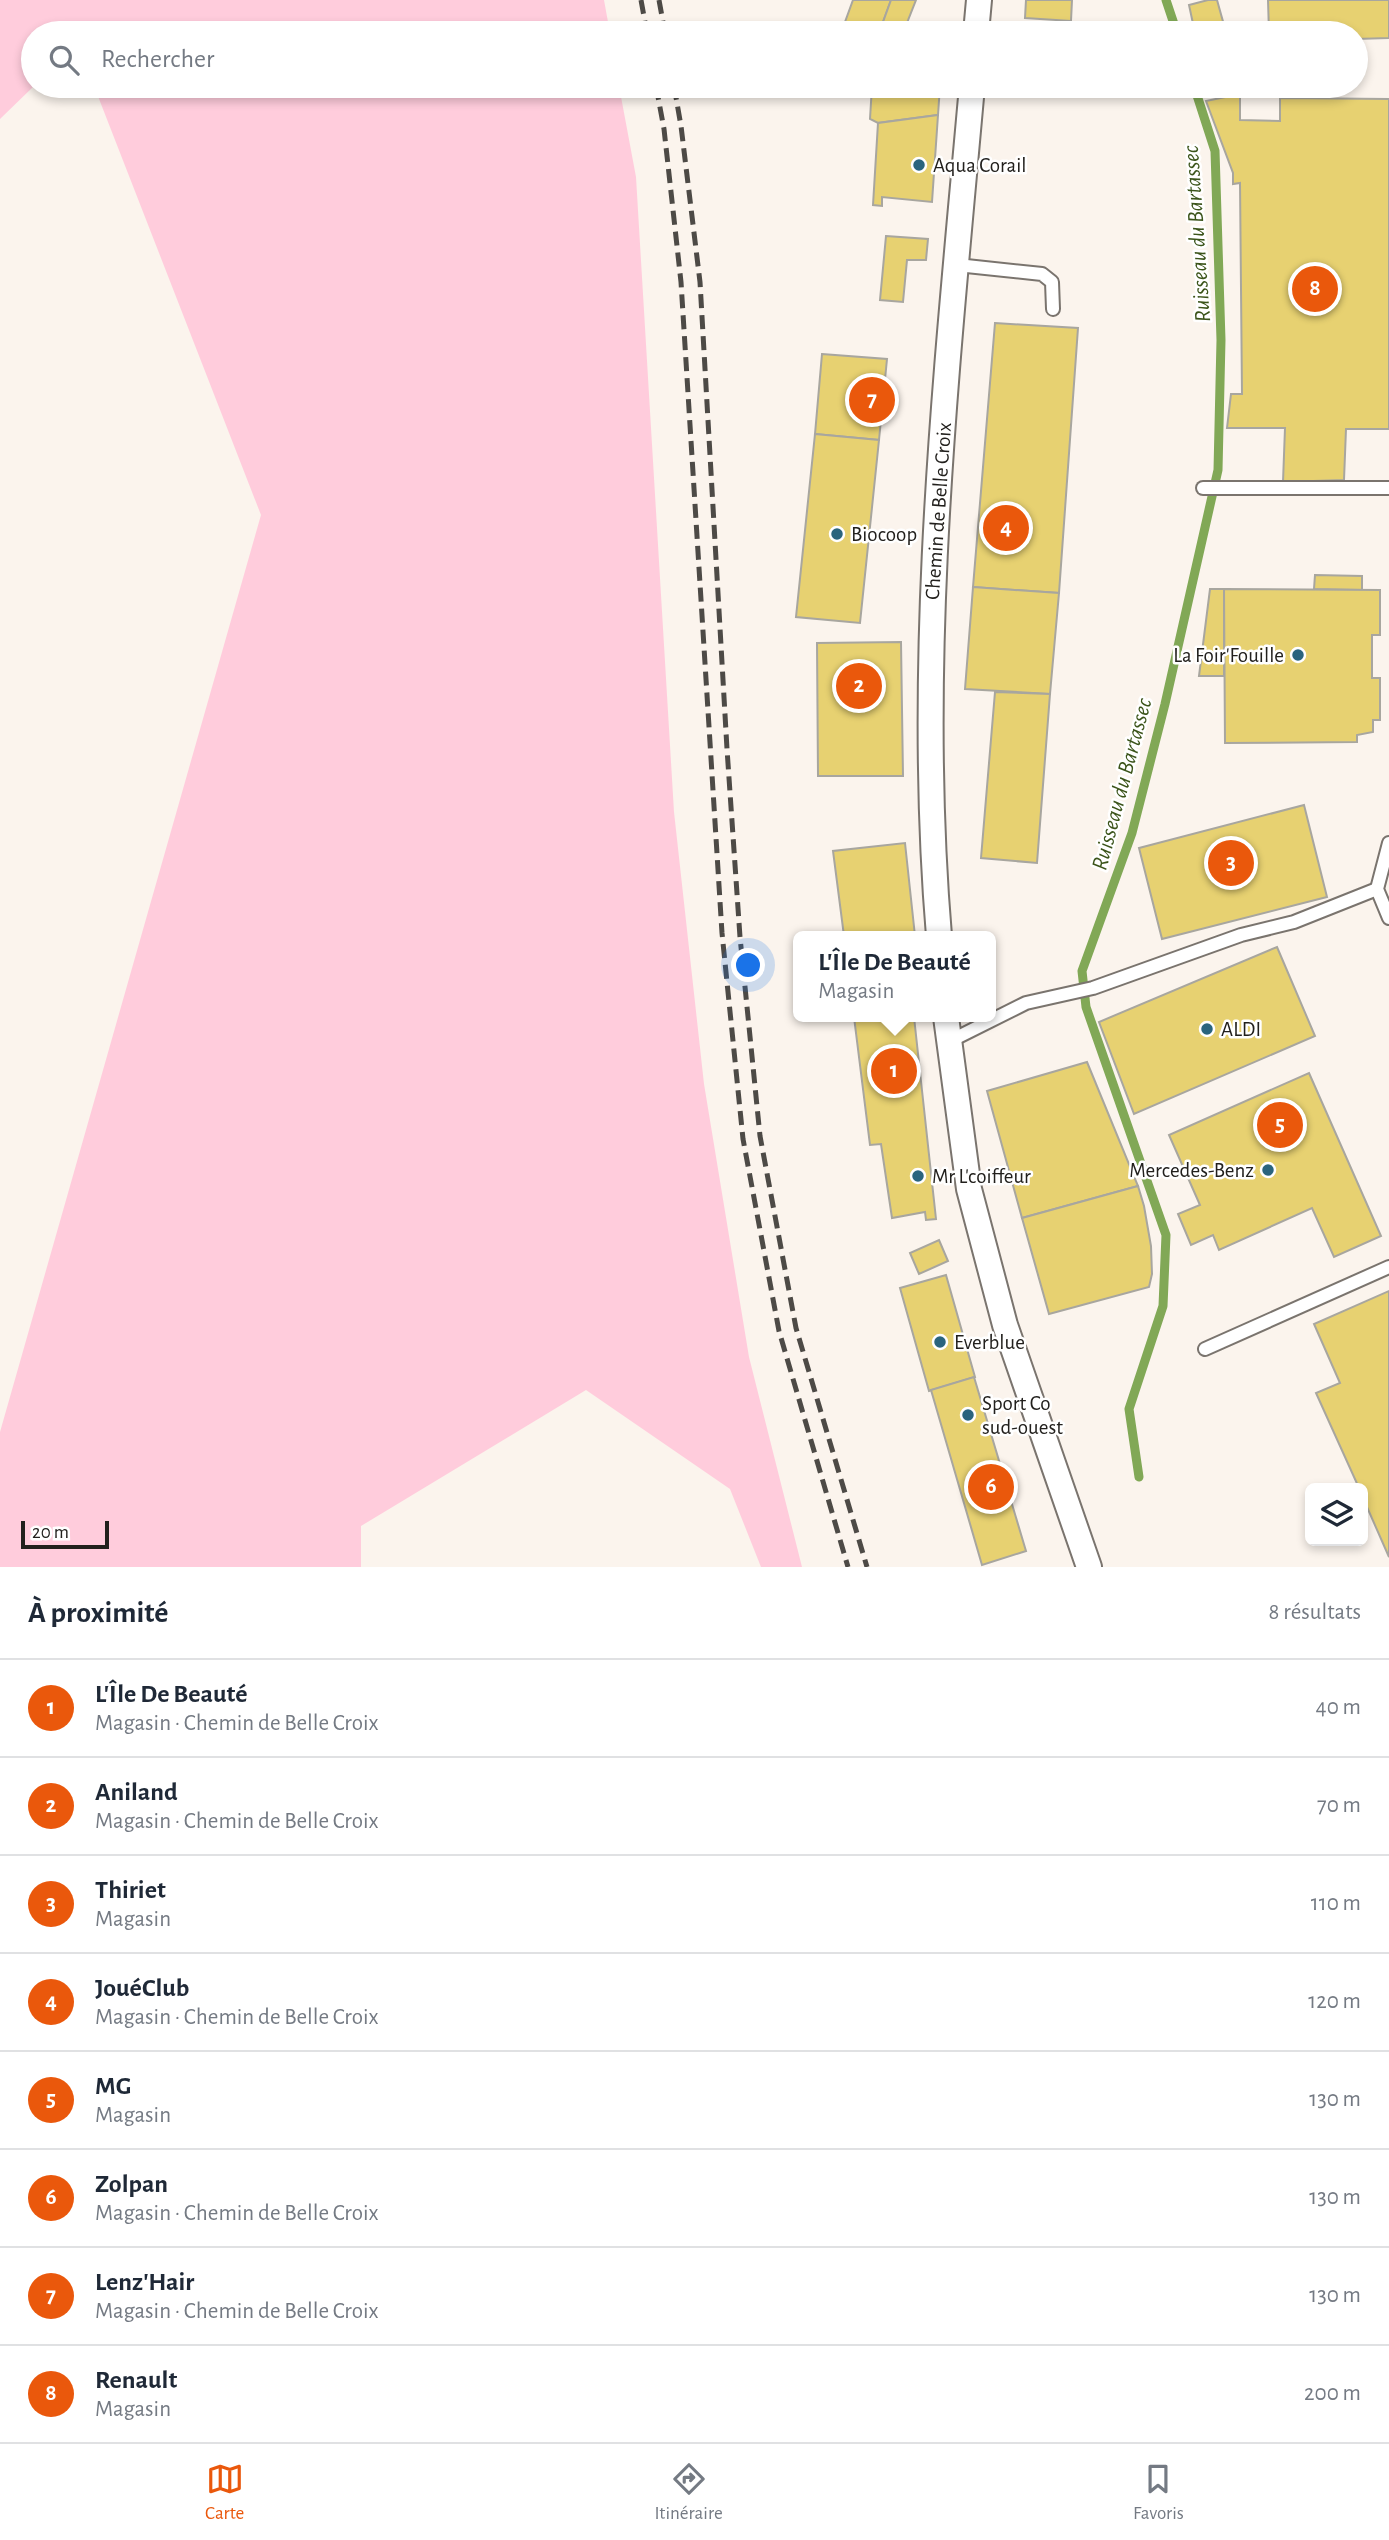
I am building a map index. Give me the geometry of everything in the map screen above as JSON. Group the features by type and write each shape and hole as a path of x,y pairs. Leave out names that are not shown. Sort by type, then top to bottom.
{"street":[{"path":"977,21 979,0"},
{"name":"Chemin de Belle Croix","path":"939,931 932,851 931,616 934,535 971,98"},
{"path":"947,1022 969,1189 1005,1325 1089,1567"}],"lane":[{"path":"957,265 1042,274 1052,282 1053,309"},
{"path":"1203,488 1389,488"},
{"path":"1389,843 1377,889 1389,918"},
{"path":"996,1018 1026,1003 1093,988 1241,935 1294,922 1377,889"},
{"path":"950,1041 988,1022"},
{"path":"1205,1349 1389,1267"}],"shaded area":[{"path":"0,0 604,0 608,21 21,21 22,98 0,119"},
{"path":"99,98 621,98 636,177 674,812 704,1084 749,1357 802,1567 761,1567 730,1489 586,1390 361,1526 361,1567 0,1567 0,1432 261,515"}],"building":[{"path":"853,0 891,0 883,21 845,21"},
{"path":"891,0 916,0 908,21 883,21"},
{"path":"1026,0 1072,0 1071,21 1025,18"},
{"path":"1217,0 1223,21 1192,21 1189,5"},
{"path":"1268,0 1389,0 1389,38 1368,39 1368,21 1269,21"},
{"path":"871,98 939,98 938,115 878,123 870,119"},
{"path":"1240,98 1240,120 1280,121 1280,98 1389,99 1389,429 1346,429 1344,480 1283,482 1285,428 1227,428 1231,394 1242,394 1240,183 1233,184 1233,173 1206,101"},
{"path":"938,115 932,202 882,197 882,206 873,205 878,123"},
{"path":"886,236 928,239 926,260 907,260 903,302 880,300"},
{"path":"995,323 1078,328 1059,593 973,587"},
{"path":"822,354 887,359 879,440 815,434"},
{"name":"Biocoop","path":"815,434 879,440 860,623 796,617"},
{"path":"1315,575 1362,576 1362,590 1314,589"},
{"path":"973,587 1059,593 1050,694 965,689"},
{"path":"1210,589 1224,589 1224,676 1199,676"},
{"name":"La Foir'Fouille","path":"1224,589 1380,590 1380,635 1372,635 1372,678 1380,678 1380,720 1373,720 1373,732 1357,735 1357,742 1225,743"},
{"path":"901,642 903,776 818,776 817,643"},
{"path":"995,692 1050,694 1037,863 981,858"},
{"path":"1304,805 1327,897 1162,939 1139,848"},
{"path":"905,843 914,931 843,931 833,851"},
{"name":"ALDI","path":"1277,947 1315,1036 1134,1114 1099,1022"},
{"path":"855,1022 915,1022 936,1219 926,1220 925,1212 892,1218 881,1144 870,1145"},
{"path":"1087,1062 1138,1186 1022,1218 987,1091"},
{"name":"Mercedes-Benz","path":"1309,1073 1381,1236 1334,1257 1312,1208 1219,1250 1213,1235 1191,1245 1178,1214 1200,1205 1169,1135"},
{"path":"1138,1186 1151,1246 1152,1274 1149,1287 1049,1314 1022,1218"},
{"path":"939,1240 948,1261 919,1274 910,1253"},
{"name":"Everblue","path":"946,1275 975,1377 929,1391 900,1288"},
{"path":"1389,1291 1389,1557 1368,1509 1368,1483 1357,1483 1316,1393 1340,1383 1314,1324"},
{"path":"974,1377 1026,1551 982,1565 931,1390"}],"waterway":[{"name":"Ruisseau du Bartassec","path":"1166,0 1173,21"},
{"name":"Ruisseau du Bartassec","path":"1139,1477 1129,1409 1163,1306 1166,1235 1086,1007 1082,971 1132,833 1165,704 1218,470 1221,340 1215,151 1198,98"}],"railway":[{"path":"641,0 645,21"},
{"path":"659,0 663,21"},
{"path":"658,98 681,282 722,933 743,1139 779,1331 848,1567"},
{"path":"676,98 700,282 740,937 760,1136 796,1328 867,1567"}],"place":[{"name":"Aqua Corail","path":"919,165"},
{"name":"Renault","path":"1315,289"},
{"name":"Lenz'Hair","path":"872,400"},
{"name":"JouéClub","path":"1006,528"},
{"name":"Biocoop","path":"837,534"},
{"name":"La Foir'Fouille","path":"1298,655"},
{"name":"Aniland","path":"859,686"},
{"name":"Thiriet","path":"1231,863"},
{"name":"ALDI","path":"1207,1029"},
{"name":"L'Île De Beauté","path":"894,1071"},
{"name":"MG","path":"1280,1125"},
{"name":"Mercedes-Benz","path":"1268,1170"},
{"name":"Mr L'coiffeur","path":"918,1176"},
{"name":"Everblue","path":"940,1342"},
{"name":"Sport Co sud-ouest","path":"968,1415"},
{"name":"Zolpan","path":"991,1487"}]}
